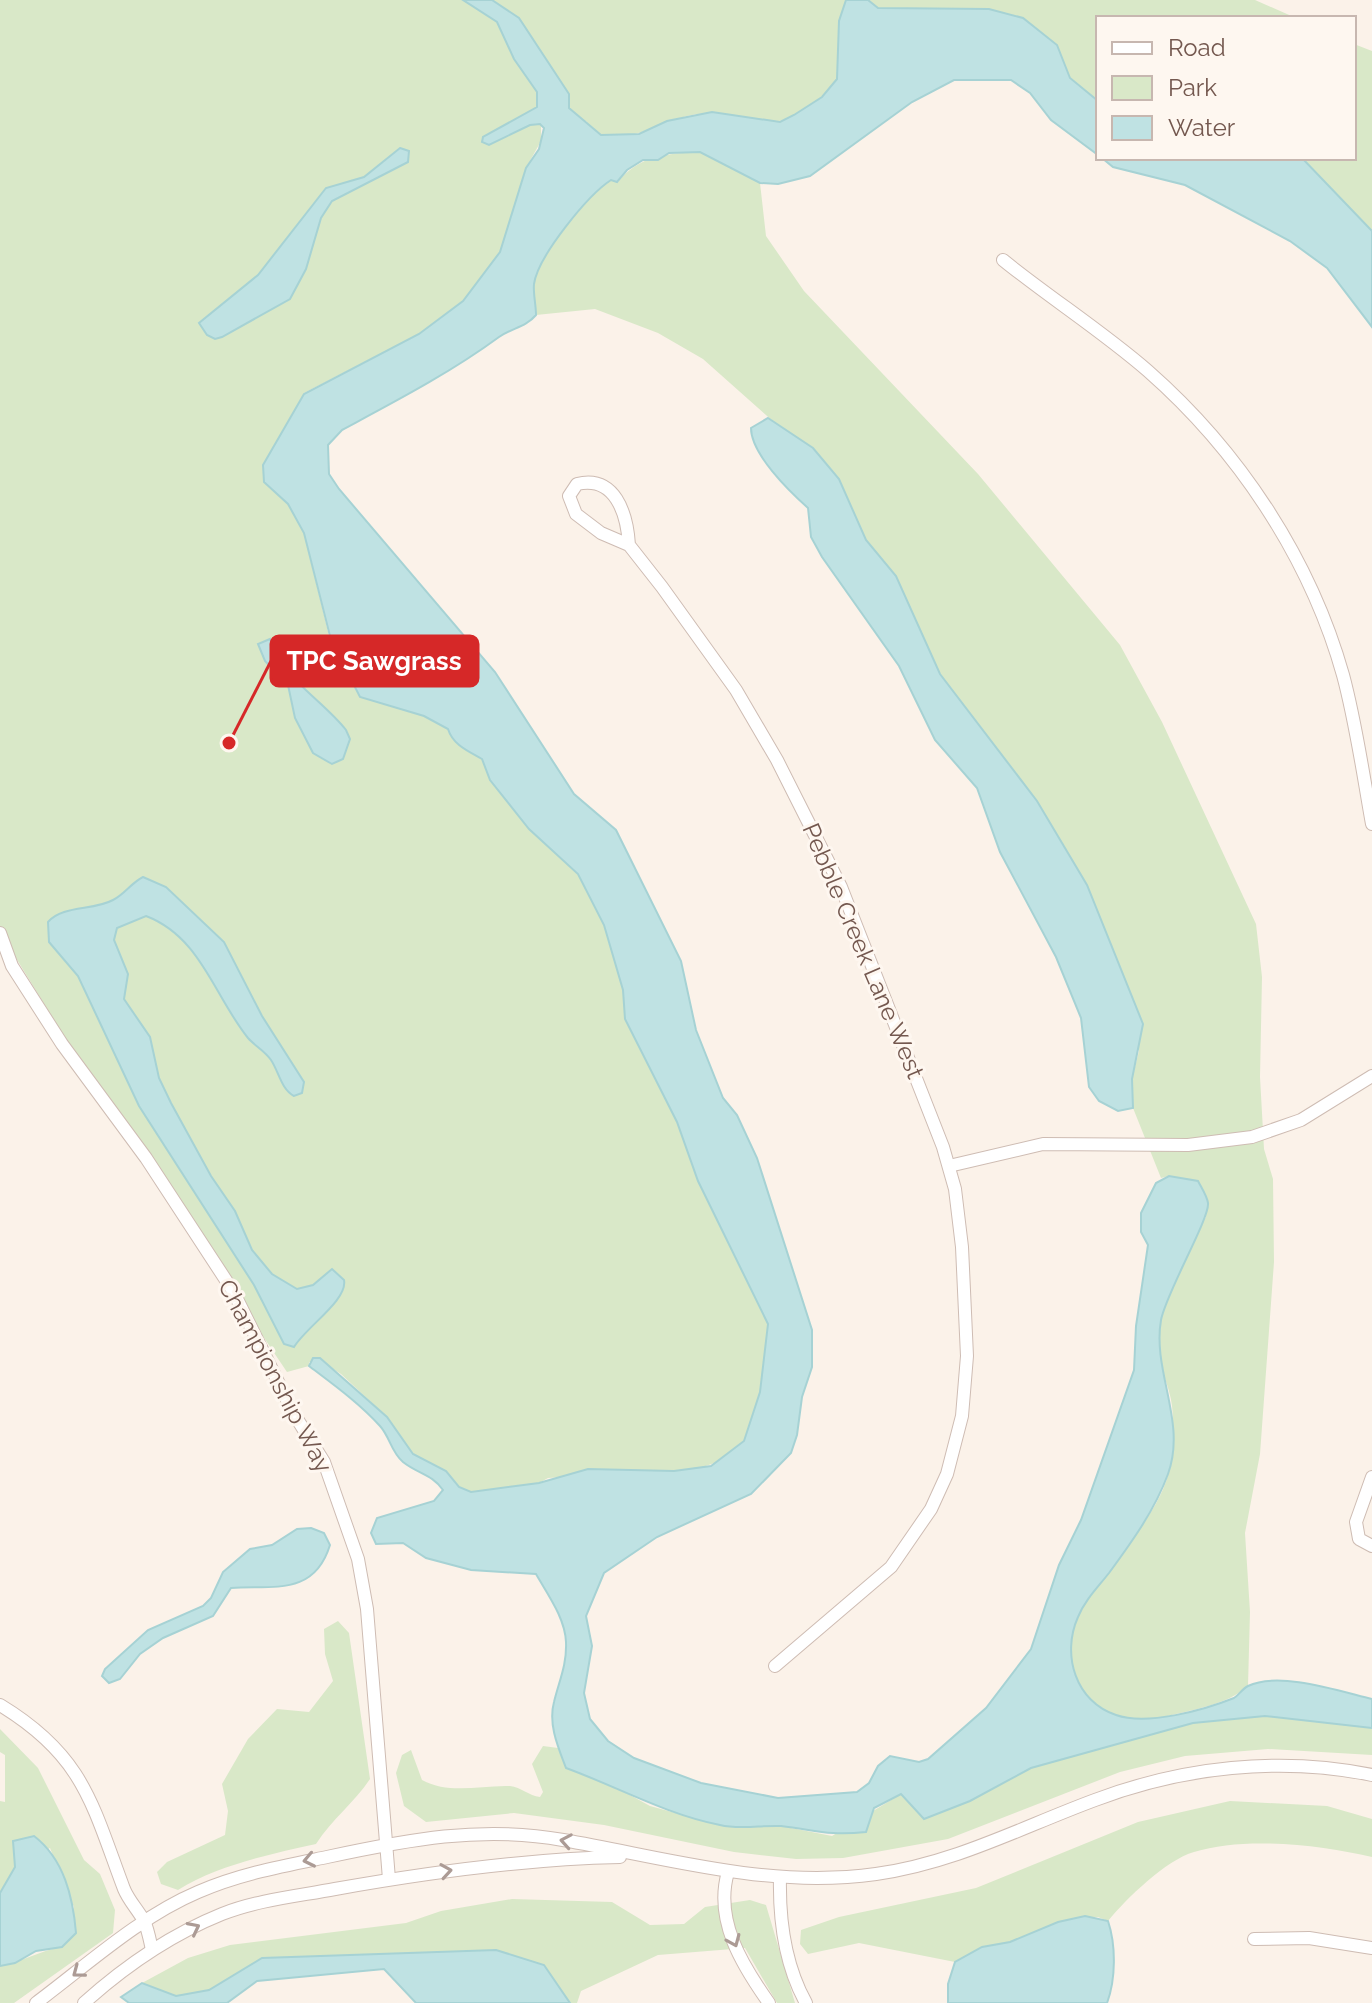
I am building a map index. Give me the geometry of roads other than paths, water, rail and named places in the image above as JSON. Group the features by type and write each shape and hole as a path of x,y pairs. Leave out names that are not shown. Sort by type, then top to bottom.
{"street":[{"path":"1003,260 1149,372 1214,437 1265,505 1309,585 1337,658 1352,710 1372,824"},
{"name":"Pebble Creek Lane West","path":"629,545 628,528 609,487 594,480 577,484 569,496 576,514 601,533 629,545 699,635 736,690 814,828 867,952 949,1166 960,1218 967,1356 962,1416 947,1474 931,1509 891,1567 775,1666"},
{"name":"Championship Way","path":"0,933 12,966 62,1044 146,1158 233,1291 294,1414 324,1462 358,1559 367,1609 389,1879"},
{"path":"949,1166 1043,1144 1188,1145 1252,1137 1301,1120 1372,1076"},
{"path":"1372,1477 1356,1522 1359,1539 1372,1546"},
{"path":"0,1705 44,1737 77,1775 101,1820 127,1897 145,1922 152,1950"},
{"path":"36,2003 145,1922 196,1892 259,1871 387,1844 477,1832 561,1839 728,1872 833,1878 911,1868 993,1844 1133,1787 1195,1772 1289,1767 1372,1775"},
{"path":"84,2003 124,1968 152,1950 224,1913 389,1879 515,1861 642,1857"},
{"path":"728,1872 723,1900 728,1929 741,1960 769,2003"},
{"path":"780,1877 781,1921 794,1976 806,2003"},
{"path":"1254,1939 1309,1938 1372,1948"}],"water":[{"path":"463,0 492,0 519,18 569,94 569,108 601,135 639,134 667,121 712,112 780,122 794,115 822,97 837,79 839,21 846,0 868,0 878,8 989,9 1023,18 1057,45 1070,78 1096,99 1096,154 1051,120 1030,93 1011,80 954,80 912,102 810,176 778,184 760,183 700,152 669,153 658,160 643,160 627,170 617,182 611,180 601,188 554,243 544,258 534,284 536,315 532,319 342,430 328,445 329,474 339,489 495,672 574,794 616,830 681,961 696,1030 723,1098 737,1115 757,1158 812,1330 812,1367 802,1397 797,1435 791,1453 751,1494 657,1537 604,1573 586,1616 592,1646 584,1693 590,1719 608,1741 634,1758 701,1783 778,1798 857,1792 869,1783 878,1766 890,1756 919,1762 928,1759 986,1708 1031,1649 1059,1565 1081,1520 1134,1370 1136,1326 1148,1245 1141,1232 1141,1213 1156,1183 1169,1176 1198,1181 1208,1203 1161,1320 1159,1339 1172,1416 1173,1455 1163,1487 1149,1513 1078,1617 1071,1647 1076,1675 1091,1700 1102,1709 1129,1718 1159,1718 1192,1712 1234,1698 1248,1686 1261,1682 1292,1681 1372,1699 1372,1728 1265,1716 1193,1723 1031,1768 970,1801 924,1819 901,1794 874,1808 866,1832 832,1833 781,1826 728,1826 680,1814 566,1768 552,1719 565,1658 565,1633 555,1607 536,1574 471,1570 426,1558 403,1543 376,1544 371,1533 377,1518 434,1501 443,1490 399,1458 383,1430 372,1418 309,1366 313,1358 320,1358 387,1417 413,1454 446,1471 459,1487 471,1492 539,1483 588,1469 674,1471 711,1466 744,1441 760,1392 768,1324 698,1181 677,1122 625,1019 623,990 604,925 578,874 529,829 490,780 482,759 457,743 448,729 424,716 360,697 331,640 304,533 288,504 264,482 263,465 304,394 419,334 463,301 500,252 526,168 539,149 544,128 540,124 530,125 489,145 482,142 483,137 537,107 537,92 514,59 497,22"},
{"path":"400,148 409,151 408,162 332,201 321,218 306,269 290,299 222,337 215,339 207,335 199,323 258,275 326,188 364,177"},
{"path":"1104,160 1304,160 1372,231 1372,327 1327,268 1290,241 1185,185 1113,167"},
{"path":"768,418 813,448 839,479 866,540 896,576 940,674 1037,801 1087,885 1143,1024 1132,1079 1133,1108 1118,1111 1099,1101 1089,1087 1081,1018 1056,957 1000,852 977,788 935,740 899,666 822,557 811,537 808,508 772,471 757,449 751,428"},
{"path":"270,639 274,652 292,676 346,730 350,739 343,759 332,764 313,753 295,718 288,685 265,661 258,644"},
{"path":"143,877 166,887 224,942 262,1016 304,1082 302,1093 294,1096 286,1089 271,1060 236,1022 205,969 180,938 146,916 117,928 114,940 128,974 124,999 150,1037 159,1078 211,1176 235,1211 252,1250 272,1274 297,1289 313,1285 332,1269 344,1280 340,1296 294,1347 284,1344 254,1285 139,1106 78,976 49,942 48,922 54,917 113,900"},
{"path":"311,1528 324,1533 330,1545 314,1573 290,1585 231,1588 213,1616 163,1638 140,1654 120,1679 109,1683 102,1676 105,1669 148,1630 203,1606 211,1598 223,1572 250,1549 272,1545 297,1529"},
{"path":"34,1836 60,1867 72,1906 76,1933 62,1947 36,1951 15,1963 0,1966 0,1893 15,1867 13,1841"},
{"path":"1085,1916 1108,1921 1111,1930 1113,1973 1107,2003 948,2003 948,1984 955,1962 982,1947 1010,1942 1058,1922"},
{"path":"496,1950 544,1965 570,2003 416,2003 384,1969 257,1981 227,2003 129,2003 121,1997 142,1983 176,1996 209,1990 262,1958"}],"place":[{"name":"TPC Sawgrass","path":"229,743"}]}
